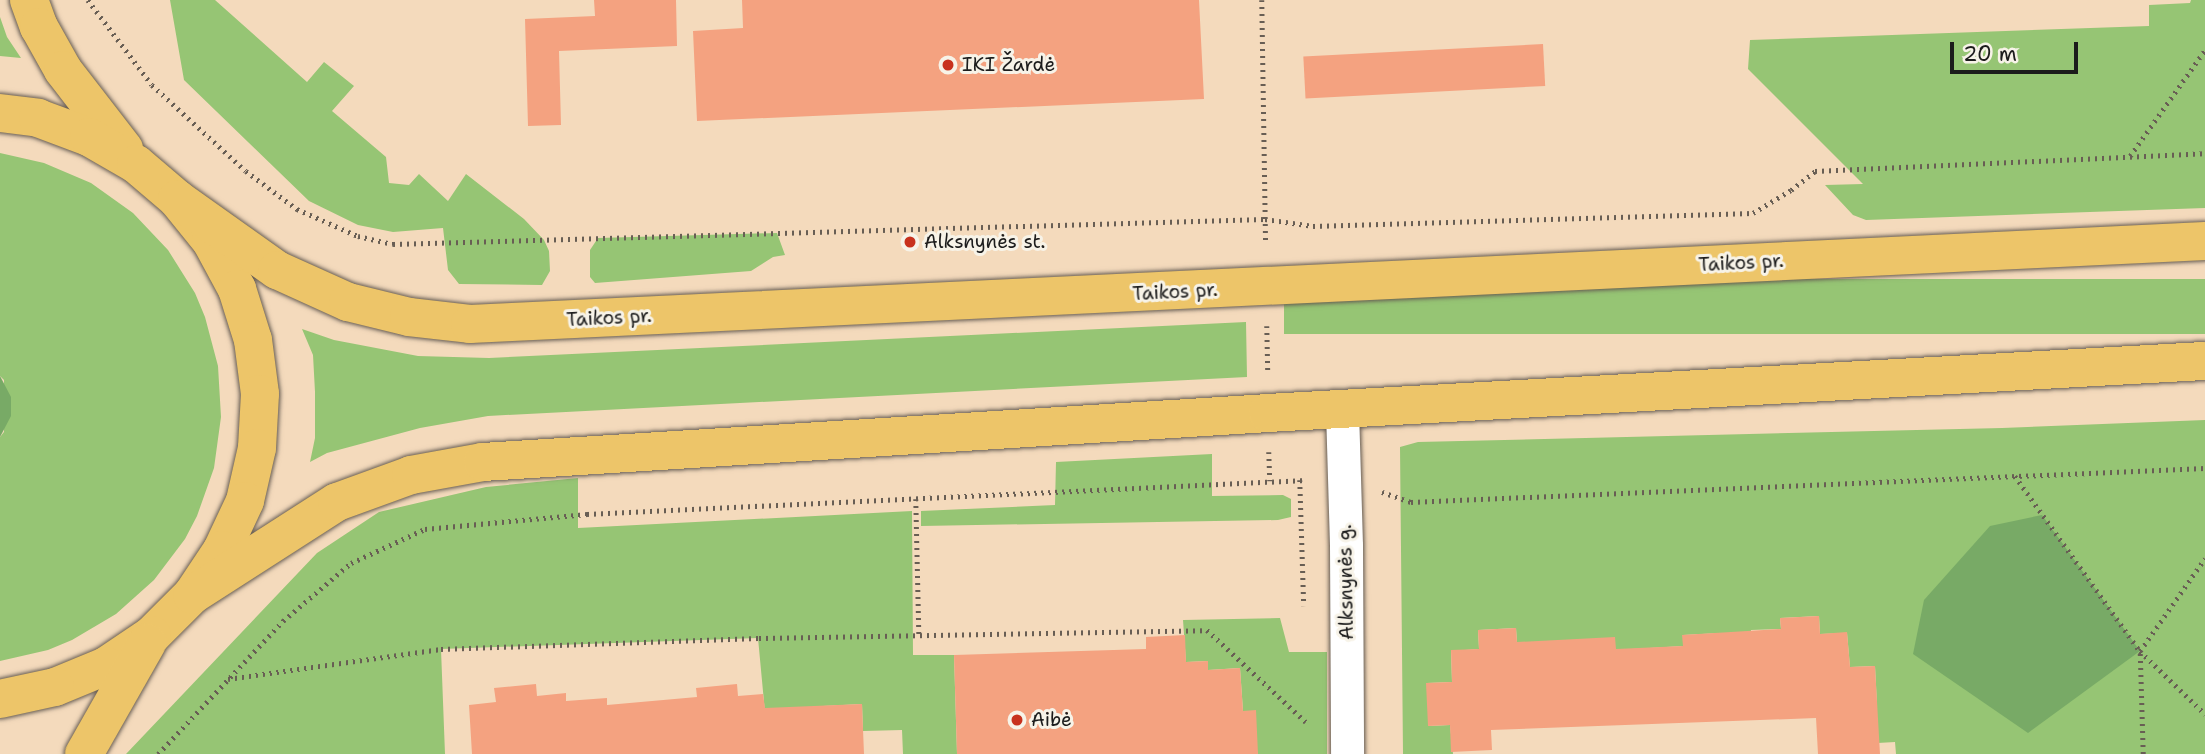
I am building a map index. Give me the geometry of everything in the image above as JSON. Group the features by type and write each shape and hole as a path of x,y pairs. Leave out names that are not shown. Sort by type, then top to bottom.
{"main road":[{"path":"29,0 39,27 63,70 136,164"},
{"path":"0,113 37,118 89,137 136,164 177,199 211,241 237,289 253,340 260,394 257,448 245,500 222,550 192,595 152,635 106,666 55,687 0,699"},
{"name":"Taikos pr.","path":"177,199 277,270 348,302 409,317 470,324 2205,241"},
{"path":"192,595 337,502 411,475 483,462 1268,413 2205,361"},
{"path":"84,754 152,635"}],"street":[{"name":"Alksnynės g.","path":"1342,410 1347,754"}],"path":[{"path":"88,0 152,85 246,171 297,209 358,236 393,244 1265,219 1314,226 1753,213 1791,190 1815,171 2205,153"},
{"path":"1262,0 1270,481"},
{"path":"2130,156 2205,50"},
{"path":"158,754 283,621 351,563 425,529 587,514 1344,478 1411,502 2205,468"},
{"path":"2015,476 2140,651 2205,713"},
{"path":"1300,480 1304,615"},
{"path":"916,499 919,635"},
{"path":"2143,754 2140,651 2205,558"},
{"path":"918,571 925,570"},
{"path":"227,679 441,649 919,635 1207,631 1306,722"},
{"path":"1306,709 1306,733"}],"green space":[{"path":"170,0 215,0 307,82 324,62 354,86 332,111 386,157 389,183 409,185 419,174 448,201 466,174 524,219 544,240 549,251 550,271 542,285 459,284 448,270 443,228 393,232 358,225 309,201 184,80"},
{"path":"2191,0 2205,0 2205,208 1866,220 1853,215 1825,185 1863,184 1748,69 1750,40 2149,26 2149,5 2190,3"},
{"path":"0,17 7,37 21,58 0,56"},
{"path":"0,153 44,163 91,183 133,213 168,250 195,293 205,317 218,366 221,417 214,468 197,516 185,539 154,580 116,614 72,640 48,650 0,661 0,437 4,432 4,380 0,376"},
{"path":"777,233 785,255 773,257 751,271 595,283 590,277 590,250 598,238"},
{"path":"1284,279 2205,279 2205,334 1284,334"},
{"path":"1246,322 1247,377 488,416 420,428 327,453 310,462 315,438 313,355 302,329 334,340 418,356 489,358"},
{"path":"0,376 11,397 11,416 0,437"},
{"path":"2205,420 2205,754 1896,754 1895,742 1860,744 1877,705 1875,666 1850,667 1847,633 1820,634 1819,616 1780,618 1781,629 1751,630 1751,643 1720,633 1683,635 1683,646 1616,650 1517,642 1516,628 1478,630 1479,649 1451,651 1452,682 1427,683 1429,726 1450,725 1453,754 1403,754 1400,447 1418,442 2002,428"},
{"path":"1212,454 1212,496 1283,495 1291,499 1291,517 1278,520 921,526 921,511 1055,505 1056,462"},
{"path":"578,478 578,528 912,511 913,655 954,655 957,754 903,754 902,730 863,731 862,704 823,706 767,734 758,638 441,649 445,754 126,754 317,553 379,512 486,487"},
{"path":"2042,515 2140,651 2028,733 1913,654 1924,600 1990,526"},
{"path":"1280,618 1289,652 1327,652 1327,754 1258,754 1243,711 1240,668 1208,670 1208,661 1186,662 1183,620"}],"building":[{"path":"594,0 676,0 677,46 559,51 561,125 528,126 525,19 595,16"},
{"name":"IKI Žardė","path":"742,0 1199,0 1204,99 697,121 693,31 743,28"},
{"path":"1543,44 1545,86 1306,99 1303,57"},
{"path":"1819,616 1820,634 1847,632 1850,667 1875,666 1880,754 1818,754 1816,718 1491,730 1492,750 1451,752 1450,725 1428,726 1426,683 1452,682 1451,650 1479,649 1478,630 1516,628 1517,642 1615,637 1616,649 1683,646 1682,635 1781,629 1780,618"},
{"path":"1185,635 1186,662 1208,661 1208,670 1240,668 1243,711 1256,710 1258,754 957,754 954,655 1146,649 1146,637"},
{"path":"536,684 537,696 566,693 566,701 607,698 607,705 697,697 696,688 737,684 738,696 763,694 765,708 862,704 864,754 472,754 469,705 496,702 494,688"}],"place":[{"name":"IKI Žardė","path":"948,65"},
{"name":"Alksnynės st.","path":"910,242"},
{"name":"Aibė","path":"1017,720"}]}
